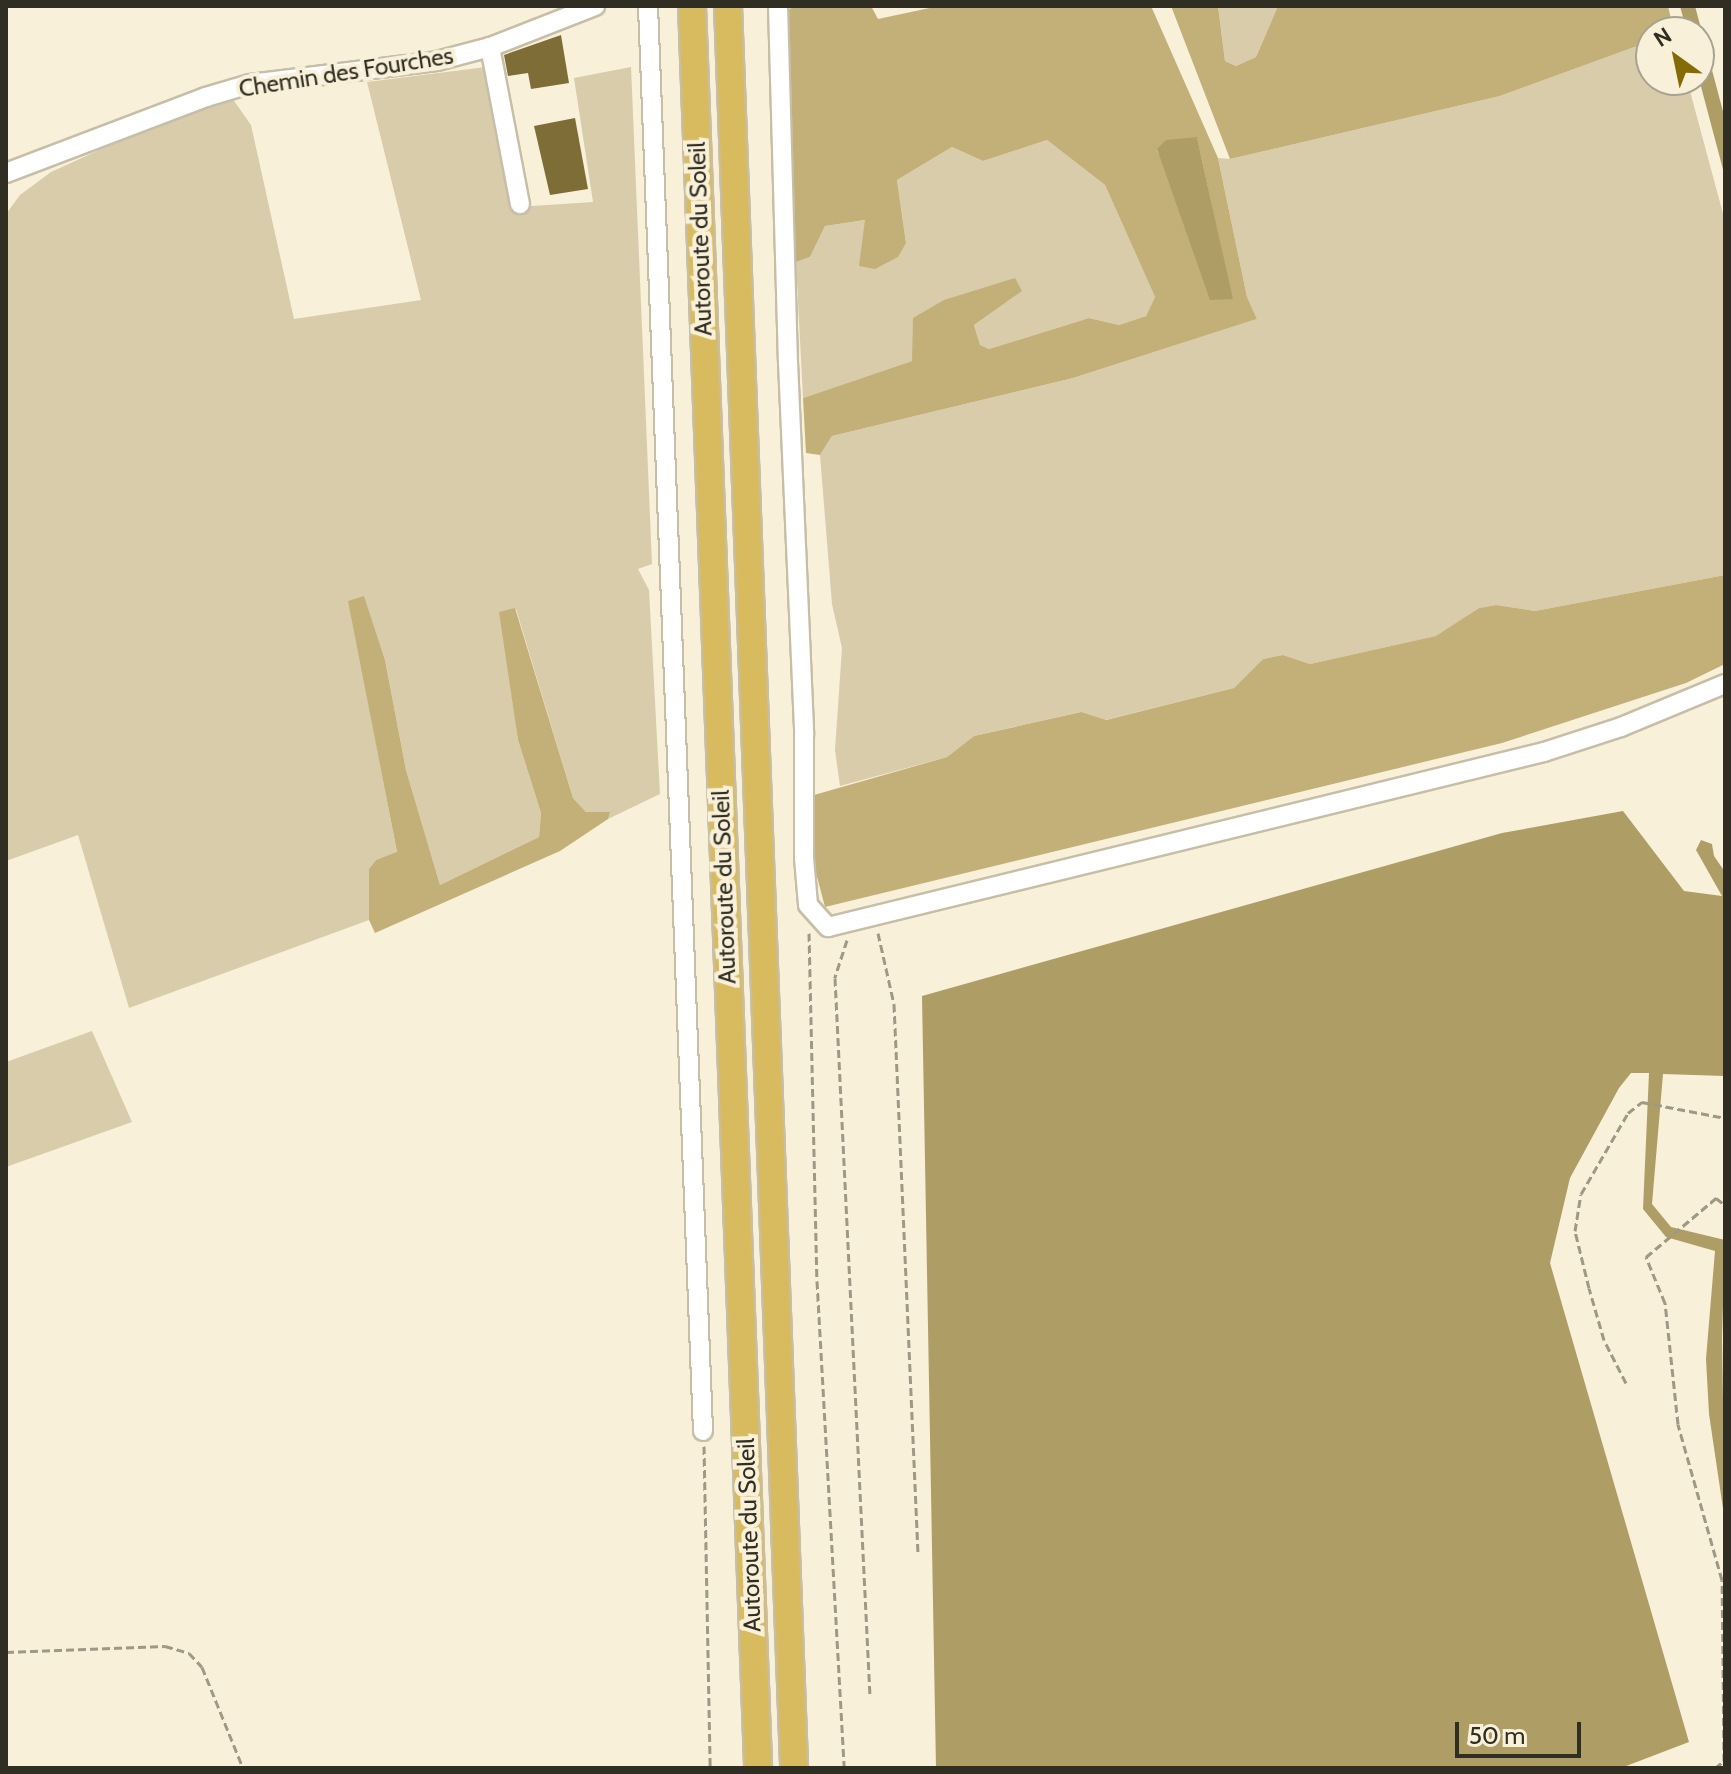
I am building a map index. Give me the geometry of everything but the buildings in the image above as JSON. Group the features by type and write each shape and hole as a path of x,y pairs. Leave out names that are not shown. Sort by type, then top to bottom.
{"highway":[{"name":"Autoroute du Soleil","path":"692,6 758,1768"},
{"name":"Autoroute du Soleil","path":"728,6 794,1768"}],"street":[{"name":"Chemin des Fourches","path":"6,173 206,97 250,84 437,61 490,47 595,6"},
{"path":"648,6 703,1431"},
{"path":"778,6 788,362 804,735 804,858 808,905 828,927 1544,752 1621,727 1725,684"},
{"path":"490,47 520,204"}],"path":[{"path":"808,905 815,1045 817,1281 844,1768"},
{"path":"865,920 894,1004 918,1554"},
{"path":"865,920 845,944 835,978 870,1695"},
{"path":"1626,1383 1604,1340 1575,1231 1581,1194 1628,1113 1642,1102 1725,1118"},
{"path":"1715,1768 1724,1761 1722,1580 1678,1424 1665,1303 1646,1257 1716,1198 1725,1205"},
{"path":"703,1431 710,1768"},
{"path":"6,1652 165,1646 189,1653 202,1667 243,1768"}],"shaded area":[{"path":"796,6 871,6 878,19 939,6 1151,6 1218,158 1247,297 1257,319 1073,378 832,436 820,455 806,453 803,398 912,361 913,318 944,300 1015,278 1022,291 974,325 980,345 989,349 1089,318 1119,325 1146,316 1155,297 1105,185 1047,140 983,161 952,147 897,180 906,243 898,257 875,269 859,266 865,220 825,226 810,257 796,262 787,10","holes":["1197,138 1232,298 1157,150"]},
{"path":"1171,6 1218,6 1225,61 1236,66 1256,57 1278,6 1668,6 1670,16 1635,16 1635,47 1500,96 1230,159"},
{"path":"1218,6 1278,6 1256,57 1236,66 1225,61"},
{"path":"1680,6 1695,6 1698,16 1683,16"},
{"path":"1635,47 1635,96 1691,96 1725,221 1725,575 1535,611 1496,605 1479,608 1437,636 1310,664 1283,655 1263,659 1234,688 1105,720 1080,712 974,736 947,757 840,786 835,750 842,648 832,604 820,455 832,436 1073,378 1257,319 1247,297 1218,158 1230,159 1500,96"},
{"path":"486,67 517,207 593,202 574,78 631,67 652,564 638,569 649,590 660,794 608,819 609,812 586,812 573,798 516,609 500,612 518,740 541,813 539,837 440,885 406,770 385,660 364,597 349,601 397,853 376,860 369,869 369,920 129,1008 78,835 6,861 6,214 20,195 51,172 163,121 232,98 251,125 294,319 421,300 367,82"},
{"path":"1715,81 1725,119 1725,177 1704,96 1715,96"},
{"path":"1197,137 1233,299 1210,300 1157,149 1166,140"},
{"path":"1047,140 1105,185 1155,297 1146,316 1119,325 1089,318 989,349 980,345 974,325 1021,291 1015,279 912,361 803,398 796,262 810,257 825,226 866,220 860,265 906,243 897,180 952,147 983,161"},
{"path":"1725,575 1725,664 1686,683 1502,743 825,907 815,869 814,795 947,757 974,736 1081,712 1106,720 1234,688 1263,659 1283,655 1310,664 1436,636 1479,608 1496,605 1535,611"},
{"path":"364,596 385,660 406,770 440,885 539,837 541,813 518,740 499,612 515,608 573,798 586,812 610,812 608,819 560,851 375,933 369,920 369,869 376,860 397,852 348,601"},
{"path":"1623,811 1684,891 1722,896 1696,850 1701,840 1712,844 1714,856 1725,872 1725,1076 1663,1074 1652,1204 1671,1227 1725,1240 1722,1338 1725,1522 1709,1414 1706,1359 1715,1251 1666,1237 1643,1209 1649,1073 1631,1073 1619,1088 1570,1178 1550,1263 1689,1742 1621,1768 936,1768 922,996 1502,833"},
{"path":"92,1031 132,1122 6,1167 6,1062"}]}
